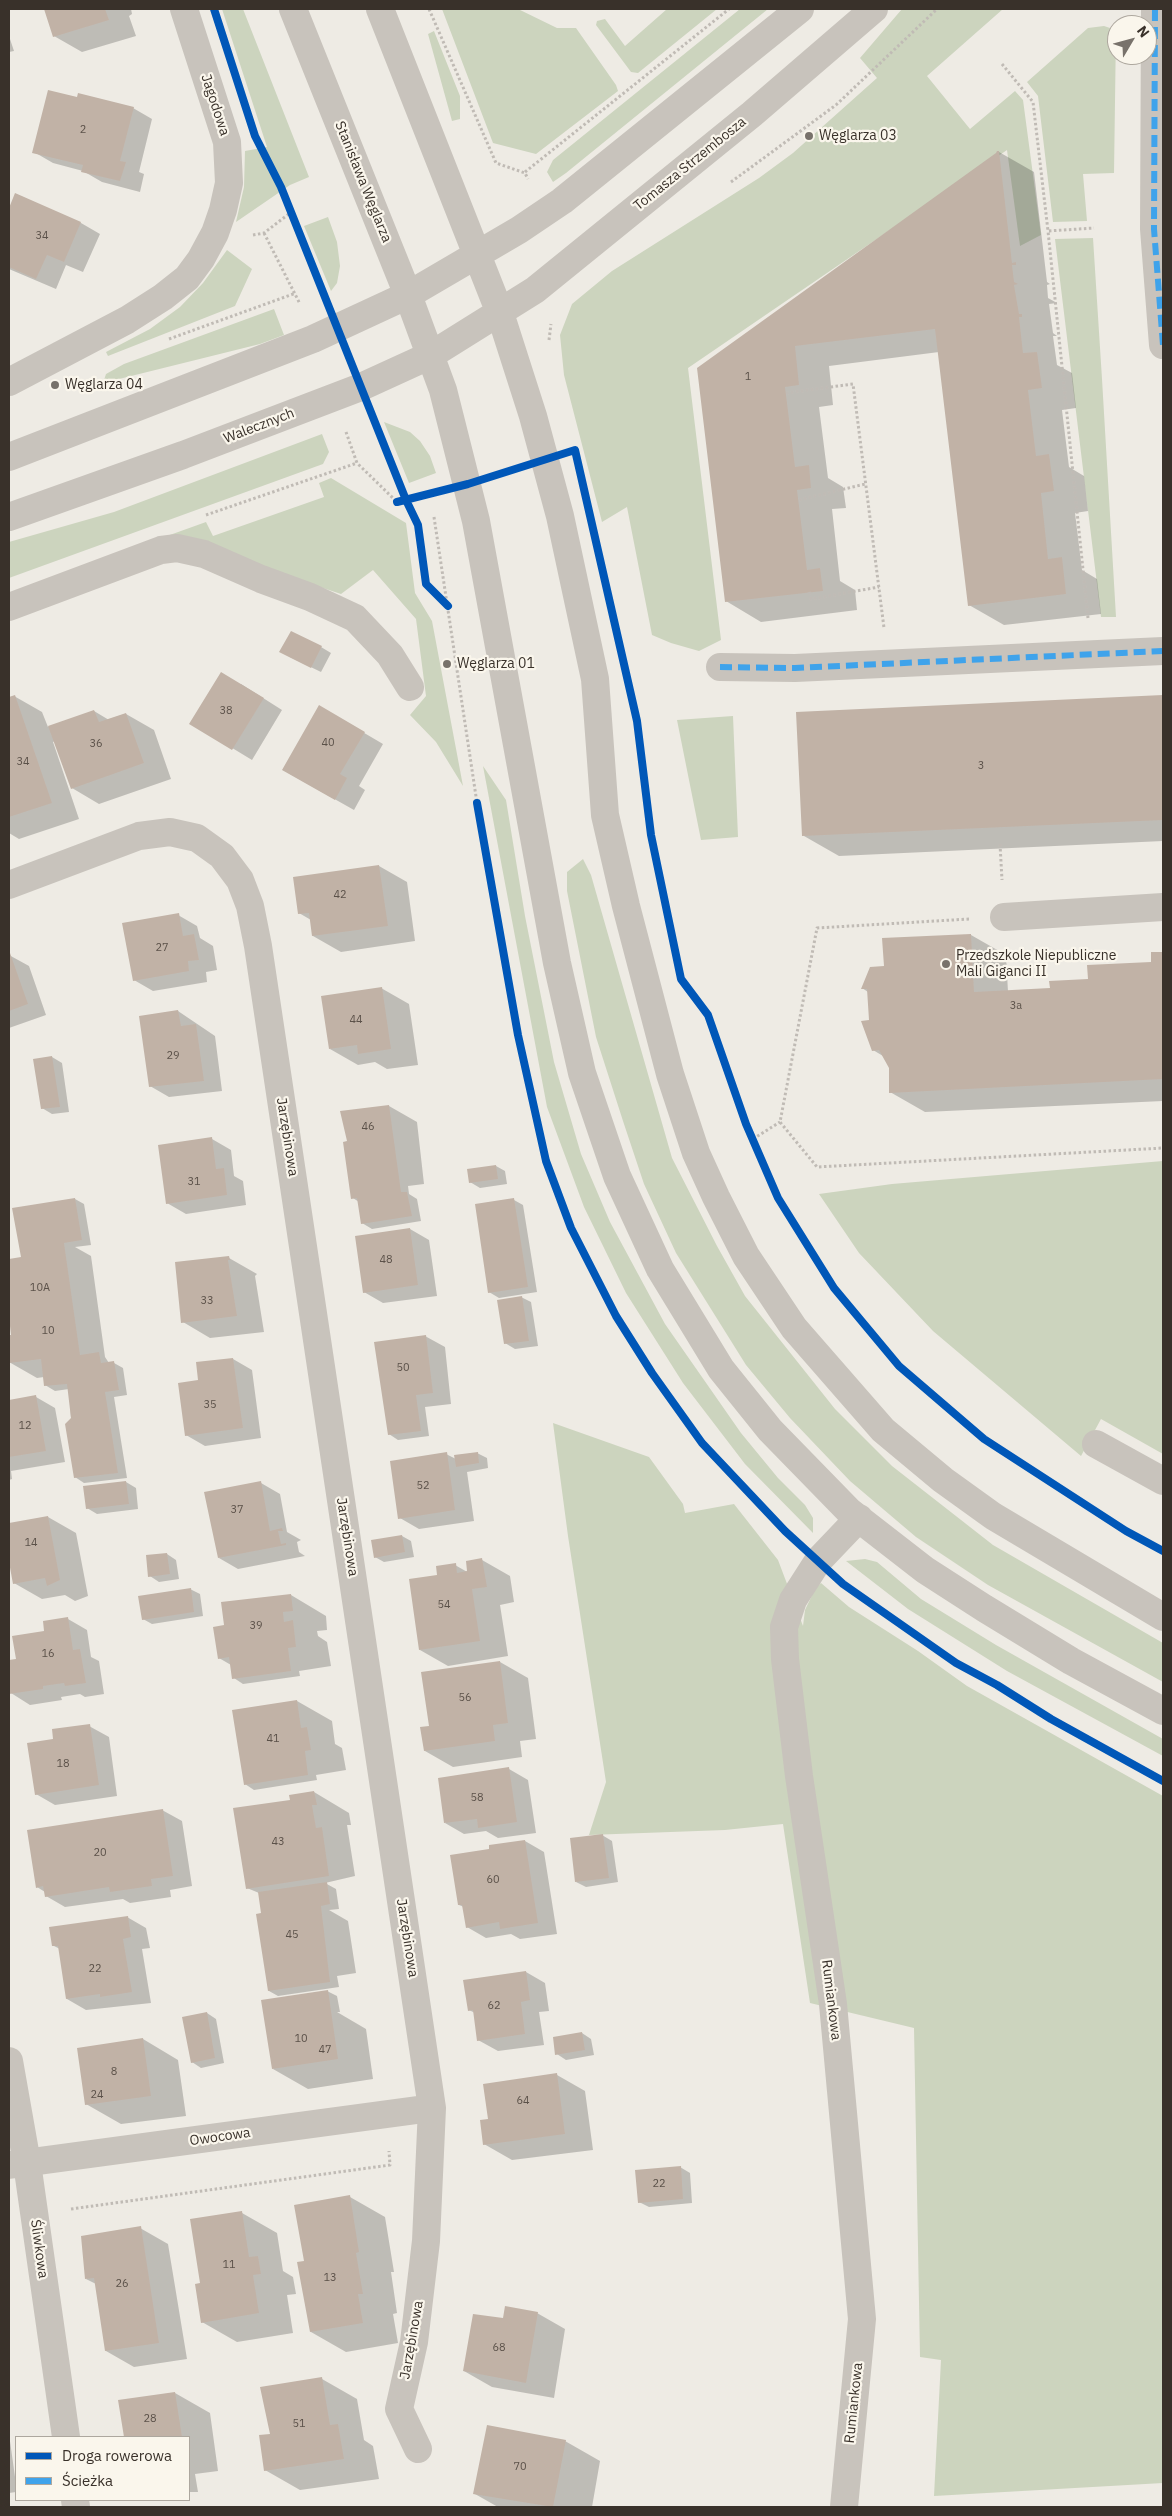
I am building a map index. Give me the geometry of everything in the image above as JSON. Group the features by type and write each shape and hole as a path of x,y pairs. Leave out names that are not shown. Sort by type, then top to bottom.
{"street":[{"name":"Jagodowa","path":"9,382 127,320 163,297 187,278 201,259 215,232 223,210 229,183 227,142 184,9"},
{"name":"Stanisława Węglarza","path":"293,9 432,355 444,390 476,520 559,973 582,1073 616,1176 660,1269 721,1369 770,1430 849,1511 925,1570 984,1608 1071,1661 1163,1711"},
{"path":"380,9 478,254 500,313 533,416 577,588 594,679 605,815 637,952 670,1074 696,1153 742,1248 794,1328 883,1430 943,1480 993,1516 1163,1617"},
{"path":"9,457 313,339 408,296 544,214 593,178 800,9"},
{"name":"Tomasza Strzembosza","path":"500,313 550,277 752,114 874,9"},
{"path":"1155,9 1154,229 1163,346"},
{"name":"Walecznych","path":"9,517 361,387 432,355 500,313"},
{"path":"9,607 160,550 177,548 204,554 260,579 310,597 355,618 390,655 410,687"},
{"path":"720,667 795,668 1163,651"},
{"name":"Jarzębinowa","path":"9,885 140,836 170,832 197,838 222,856 240,880 250,906 264,985 432,2108 426,2240 414,2342 399,2409 418,2450"},
{"path":"1004,917 1163,907"},
{"path":"1096,1444 1163,1481"},
{"name":"Rumiankowa","path":"844,2507 862,2319 833,2004 799,1776 785,1659 784,1627 793,1600 818,1561 859,1518"},
{"name":"Śliwkowa","path":"9,2061 18,2164 34,2215 66,2436"},
{"name":"Owocowa","path":"18,2164 432,2108"}],"path":[{"path":"429,9 496,164 525,172"},
{"path":"525,172 729,9"},
{"path":"1002,64 1033,102 1089,627"},
{"path":"525,172 544,214"},
{"path":"287,204 294,222"},
{"path":"1048,231 1094,228"},
{"path":"549,343 553,318"},
{"path":"786,393 853,384 884,630"},
{"path":"799,500 865,484"},
{"path":"433,509 477,803"},
{"path":"809,592 811,599 879,587"},
{"path":"437,595 448,606"},
{"path":"753,1139 780,1122 817,928 1004,917 1000,844"},
{"path":"780,1122 817,1167 1163,1148"},
{"path":"34,2215 390,2165 386,2114"}],"green space":[{"path":"222,9 243,9 309,177 290,185 236,222 244,187 245,151 267,147"},
{"path":"442,9 518,9 557,28 576,28 616,85 618,91 536,154 493,143"},
{"path":"667,9 717,9 638,73 631,72 596,25 597,21 605,19 625,46"},
{"path":"740,9 768,9 553,182 547,172 553,160"},
{"path":"902,9 1003,9 927,76 970,129 1015,91 1023,100 1041,235 1020,246 1007,150 688,368 721,640 699,651 671,643 652,635 627,507 602,522 564,375 560,335 572,304 612,271 759,178 793,153 877,78 860,58"},
{"path":"1107,27 1107,65 1116,65 1114,173 1083,174 1087,221 1053,222 1038,96 1027,82 1088,28"},
{"path":"434,31 460,96 460,119 452,121 428,34"},
{"path":"328,217 337,242 340,266 337,283 331,291 304,226"},
{"path":"1093,238 1116,617 1101,617 1055,239"},
{"path":"227,250 252,269 235,306 108,356 106,352 150,329 180,307 203,283"},
{"path":"274,309 284,335 260,344 103,383 106,374 124,364"},
{"path":"384,422 410,432 420,441 430,456 436,473 409,483"},
{"path":"322,434 329,452 323,464 9,578 9,542 114,512"},
{"path":"331,478 406,523 415,593 432,621 463,786 436,742 410,715 426,696 416,619 373,570 341,594 167,536 206,522 213,536 324,497 319,483"},
{"path":"733,716 738,837 701,840 677,720"},
{"path":"483,766 506,800 525,916 554,1062 581,1154 610,1222 665,1324 741,1433 778,1478 805,1505 813,1518 813,1533 745,1464 683,1383 626,1293 584,1207 547,1107"},
{"path":"583,859 591,875 672,1158 745,1296 835,1409 892,1466 993,1545 1163,1643 1163,1682 988,1585 916,1537 850,1481 790,1418 746,1365 676,1253 644,1184 623,1121 596,1037 567,891 567,872"},
{"path":"1163,1161 1163,1454 1101,1419 1081,1456 933,1331 859,1253 819,1194 892,1184"},
{"path":"553,1423 649,1457 683,1504 685,1513 734,1504 778,1560 803,1626 805,1610 816,1587 821,1583 849,1607 918,1651 967,1686 1163,1796 1163,2483 934,2496 941,2360 920,2357 914,2028 810,2003 783,1824 725,1830 589,1835 606,1782 568,1536"},
{"path":"865,1559 877,1562 921,1599 996,1645 1163,1739 1163,1756 1007,1671 908,1609 846,1561"}],"building":[{"path":"44,9 105,9 109,20 53,37"},
{"path":"48,90 77,97 78,93 134,107 120,161 126,162 120,181 81,172 83,165 32,153"},
{"path":"999,151 1012,263 1016,262 1016,265 1012,265 1014,282 1018,284 1014,285 1019,314 1022,314 1022,317 1019,317 1023,353 1037,352 1042,388 1028,390 1036,456 1049,454 1054,491 1041,493 1048,559 1062,557 1066,594 968,606 935,329 795,346 799,385 785,387 795,467 809,465 811,488 797,490 807,570 820,568 823,591 725,602 697,368"},
{"path":"15,193 81,222 64,262 47,255 36,279 9,267 9,208"},
{"path":"291,631 322,646 311,668 279,652"},
{"path":"221,672 264,698 232,750 189,724"},
{"path":"15,695 52,803 9,817 9,697"},
{"path":"1163,695 1163,820 802,836 796,712"},
{"path":"319,705 365,732 340,774 347,778 335,800 282,770"},
{"path":"94,710 99,722 126,713 144,763 71,789 48,726"},
{"path":"379,865 388,926 312,936 309,913 298,914 293,877"},
{"path":"179,913 183,936 194,934 199,960 188,961 189,971 133,981 122,923"},
{"path":"971,934 974,992 1050,988 1049,981 1088,979 1087,965 1151,962 1151,952 1163,952 1163,1079 889,1093 889,1068 879,1050 872,1051 861,1021 869,1020 867,989 861,989 870,967 884,966 882,938"},
{"path":"9,954 28,1004 9,1011"},
{"path":"382,987 391,1049 358,1054 357,1045 329,1049 321,996"},
{"path":"178,1010 181,1026 196,1024 204,1081 149,1087 139,1016"},
{"path":"52,1056 60,1107 41,1109 33,1059"},
{"path":"389,1105 401,1192 407,1192 412,1216 361,1224 357,1198 351,1199 343,1142 347,1141 340,1111"},
{"path":"212,1137 216,1169 224,1168 227,1195 166,1204 158,1145"},
{"path":"496,1165 498,1179 469,1183 467,1169"},
{"path":"75,1198 82,1240 64,1243 80,1355 99,1352 101,1363 114,1361 119,1390 105,1392 118,1473 74,1478 65,1424 71,1418 67,1384 44,1386 41,1359 9,1363 9,1335 11,1335 9,1317 9,1259 21,1257 12,1208"},
{"path":"514,1198 528,1287 488,1293 475,1204"},
{"path":"410,1228 418,1285 363,1293 355,1236"},
{"path":"229,1256 230,1260 228,1260 237,1316 181,1323 175,1262"},
{"path":"522,1296 529,1341 504,1344 497,1300"},
{"path":"426,1335 433,1393 416,1395 421,1431 388,1435 374,1342"},
{"path":"233,1358 243,1428 185,1436 178,1383 198,1380 196,1362"},
{"path":"36,1395 46,1451 9,1457 9,1400"},
{"path":"447,1452 455,1510 398,1519 390,1461"},
{"path":"478,1452 479,1463 456,1467 454,1455"},
{"path":"126,1481 129,1504 86,1509 83,1486"},
{"path":"261,1481 270,1531 282,1528 283,1531 278,1531 281,1544 286,1543 286,1545 218,1558 204,1492"},
{"path":"48,1516 60,1580 47,1586 45,1578 13,1584 9,1562 9,1523"},
{"path":"402,1535 405,1552 374,1558 371,1540"},
{"path":"167,1553 170,1574 148,1577 146,1555"},
{"path":"482,1558 487,1587 472,1589 480,1641 419,1650 409,1579 437,1575 436,1566 456,1563 457,1573 467,1571 466,1561"},
{"path":"191,1588 194,1612 142,1620 138,1596"},
{"path":"291,1594 293,1611 283,1612 284,1622 293,1620 296,1647 288,1648 291,1671 232,1679 229,1657 218,1659 213,1627 224,1625 221,1602"},
{"path":"68,1617 73,1650 80,1649 86,1683 65,1686 64,1683 43,1686 43,1689 9,1694 9,1660 16,1659 12,1636 44,1631 43,1621"},
{"path":"500,1661 508,1723 493,1725 495,1741 424,1751 420,1727 429,1726 421,1672"},
{"path":"297,1700 301,1728 307,1727 311,1750 305,1751 308,1775 244,1785 232,1710"},
{"path":"90,1724 99,1785 35,1795 27,1743 53,1739 52,1729"},
{"path":"509,1767 517,1822 478,1828 477,1819 444,1823 438,1778"},
{"path":"314,1791 317,1805 312,1805 316,1828 322,1827 329,1876 246,1889 233,1808 290,1800 289,1795"},
{"path":"163,1809 173,1876 151,1879 152,1886 110,1892 109,1887 45,1897 43,1886 36,1888 27,1830"},
{"path":"603,1834 609,1878 575,1882 570,1838"},
{"path":"525,1840 538,1923 500,1929 499,1922 466,1928 462,1905 458,1905 450,1855 489,1849 489,1845"},
{"path":"327,1882 330,1904 321,1906 330,1982 268,1991 256,1914 261,1913 258,1892"},
{"path":"128,1916 131,1937 123,1939 132,1992 100,1997 100,1994 66,1999 58,1946 52,1946 49,1927"},
{"path":"526,1971 530,2000 521,2002 525,2034 477,2041 473,2010 468,2011 463,1980"},
{"path":"328,1990 338,2059 272,2069 261,2000"},
{"path":"207,2012 215,2058 191,2063 182,2017"},
{"path":"582,2032 585,2050 555,2055 553,2037"},
{"path":"143,2038 151,2096 85,2105 77,2048"},
{"path":"557,2073 565,2134 483,2145 480,2120 488,2119 483,2084"},
{"path":"681,2166 683,2199 638,2203 635,2170"},
{"path":"350,2195 359,2252 356,2253 363,2294 358,2294 363,2323 310,2332 297,2262 304,2261 294,2205"},
{"path":"242,2211 249,2257 258,2256 261,2274 253,2275 259,2313 201,2323 195,2284 200,2283 190,2219"},
{"path":"141,2226 159,2343 105,2351 94,2278 85,2279 81,2236"},
{"path":"505,2306 538,2312 526,2383 463,2371 473,2314 503,2318"},
{"path":"322,2377 330,2425 338,2424 344,2459 264,2471 259,2435 270,2434 260,2387"},
{"path":"175,2392 182,2436 124,2436 118,2400"},
{"path":"487,2425 566,2440 553,2507 473,2494"}],"marked path":[{"path":"1155,9 1154,229 1163,345"},
{"path":"720,667 795,668 1163,651"}],"cycle path":[{"path":"214,9 255,136 281,187 406,500 418,525 426,584 448,606"},
{"path":"397,502 468,484 575,450 637,721 651,835 681,979 708,1015 746,1124 778,1198 834,1288 899,1366 984,1439 1126,1531 1163,1551"},
{"path":"477,803 518,1035 546,1161 571,1228 616,1316 652,1373 702,1443 785,1531 843,1584 956,1663 997,1685 1051,1719 1163,1781"}],"place":[{"name":"Węglarza 03","path":"809,136"},
{"name":"Węglarza 04","path":"55,385"},
{"name":"Węglarza 01","path":"447,664"},
{"name":"Przedszkole Niepubliczne Mali Giganci II","path":"946,964"}]}
